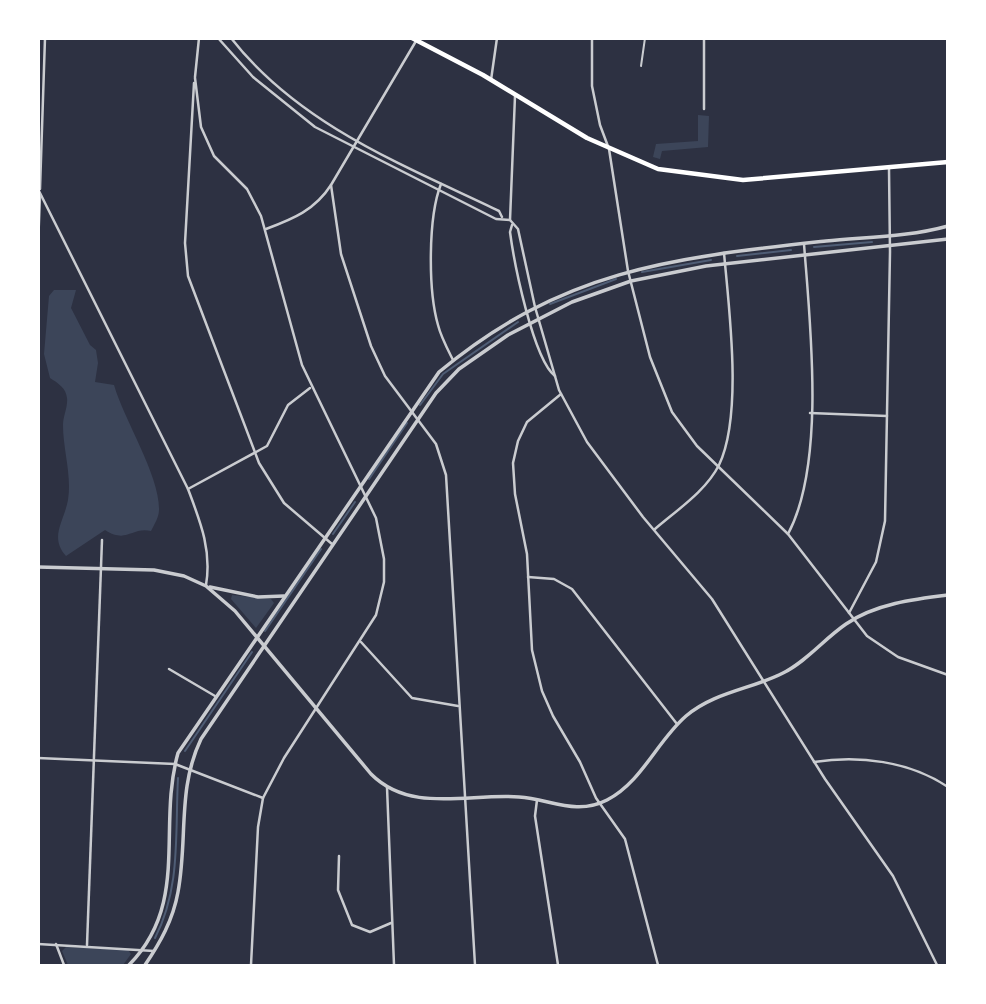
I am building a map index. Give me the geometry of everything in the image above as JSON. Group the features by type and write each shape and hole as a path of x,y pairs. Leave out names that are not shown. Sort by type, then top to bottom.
{"main road":[{"path":"415,39 609,149 657,169 730,180 772,179 947,162"}],"street":[{"path":"38,246 45,38"},
{"path":"199,38 188,145 185,243 188,276 255,454 284,503 332,544"},
{"path":"218,38 280,101 315,127 496,219 502,217 510,220"},
{"path":"231,38 253,66 285,96 357,141 499,211 502,217"},
{"path":"491,80 497,38"},
{"path":"592,38 592,86 600,125 609,149 628,271 650,358 672,412 684,431 788,534 867,636 898,657 947,676"},
{"path":"704,38 704,109"},
{"path":"265,229 305,212 320,200 354,148 415,39"},
{"path":"195,78 199,117 208,144 220,163 254,199 265,229 293,336 311,388 380,528 384,570 379,606 361,642 284,758 263,798 258,827 251,965"},
{"path":"515,94 510,220 518,229 535,307 556,370 555,376"},
{"path":"848,613 860,596 881,544 886,512 890,245 888,166"},
{"path":"441,184 432,223 435,312 442,338 453,360"},
{"path":"331,185 341,254 358,312 385,376 436,444 446,475 475,965"},
{"path":"39,190 188,489 204,534 210,562 206,586"},
{"path":"512,225 510,232 514,260 530,322 544,360 555,376 561,394 604,468 712,600 814,762 892,876 937,965"},
{"path":"131,964 159,920 167,897 175,764 185,741 410,410 439,372 527,311 598,279 724,253 947,226"},
{"path":"145,965 169,926 179,891 183,810 189,767 201,739 447,379 530,322 572,302 631,281 725,264 947,239"},
{"path":"788,534 803,493 810,412 810,317 804,244"},
{"path":"654,530 708,482 719,466 729,432 731,398 724,253"},
{"path":"188,489 255,454 273,438 291,401 311,388"},
{"path":"561,394 527,422 518,441 513,463 515,495 528,577 533,649 542,691 600,804 625,839 658,965"},
{"path":"810,412 888,416"},
{"path":"87,945 102,540"},
{"path":"38,567 164,571 206,586 258,597 284,596"},
{"path":"528,577 554,579 572,589 677,724"},
{"path":"206,586 235,611 371,774 387,787 426,799 518,797 577,808 600,804 632,781 677,724 705,702 765,682 796,665 854,620 893,604 947,595"},
{"path":"361,642 412,698 458,706"},
{"path":"169,669 215,696"},
{"path":"38,758 175,764 189,767 263,798"},
{"path":"814,762 840,759 894,764 924,773 947,787"},
{"path":"387,787 394,965"},
{"path":"537,800 536,816 558,965"},
{"path":"339,856 338,890 352,925 370,932 391,923"},
{"path":"38,943 143,948 154,951"},
{"path":"56,944 64,965"}],"lane":[{"path":"641,66 645,38"}],"shaded area":[{"path":"698,115 709,116 708,147 662,151 660,159 653,157 656,144 698,141"},
{"path":"54,290 76,290 71,308 90,345 96,350 98,363 95,382 114,385 154,481 159,510 151,531 119,536 105,530 66,556 58,536 69,491 63,425 67,398 59,384 50,378 44,354 49,296"},
{"path":"232,595 271,599 274,603 256,628 231,599"},
{"path":"66,947 128,950 131,954 123,965 68,965 62,951"}],"waterway":[{"path":"814,247 872,242"},
{"path":"737,256 791,250"},
{"path":"642,272 711,260"},
{"path":"550,304 616,279"},
{"path":"420,405 443,374 518,322"},
{"path":"369,479 407,423"},
{"path":"333,534 355,502"},
{"path":"265,631 321,549"},
{"path":"185,751 252,652"},
{"path":"155,938 169,900 173,880 178,778"}]}
